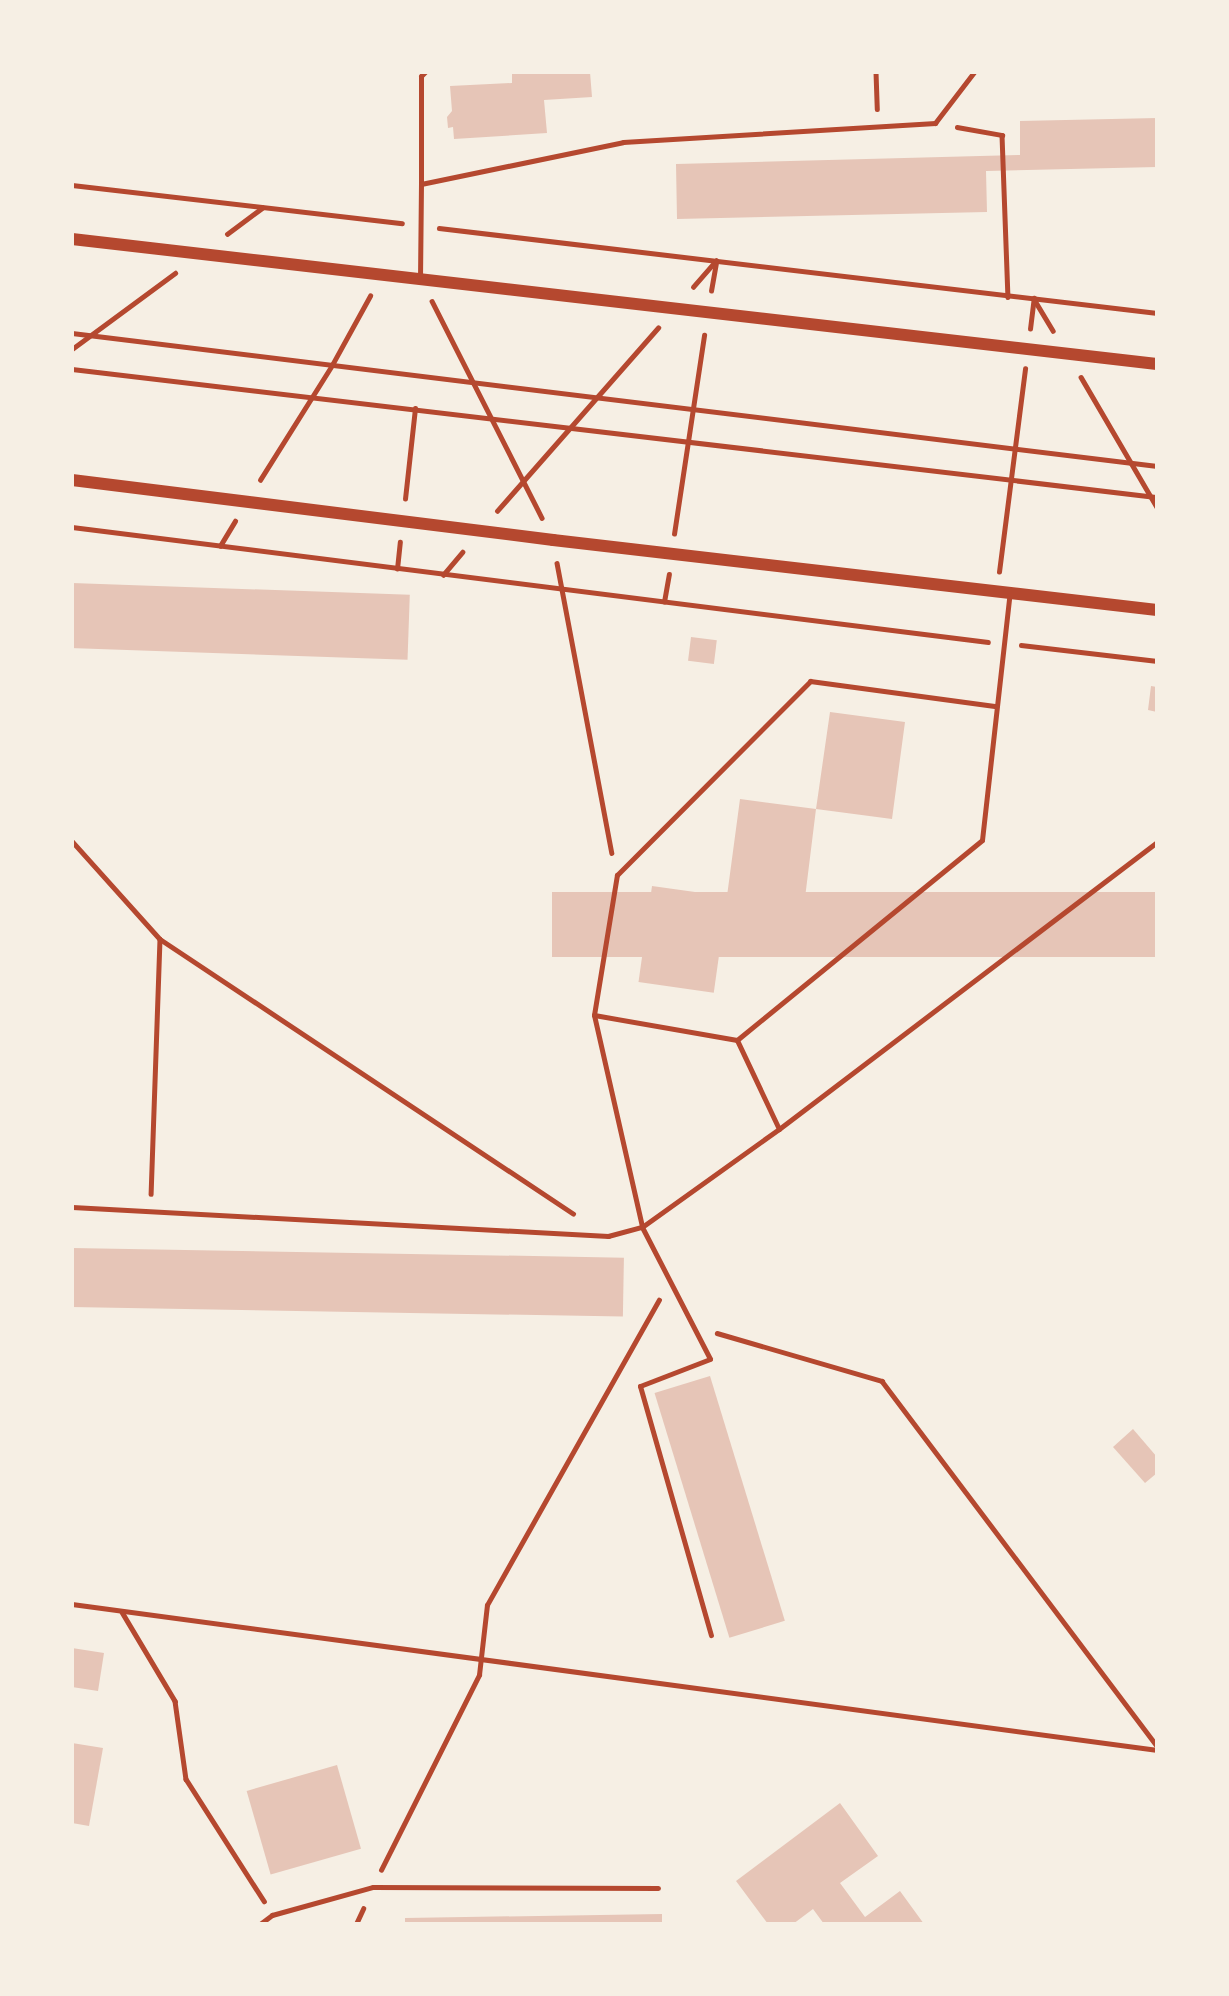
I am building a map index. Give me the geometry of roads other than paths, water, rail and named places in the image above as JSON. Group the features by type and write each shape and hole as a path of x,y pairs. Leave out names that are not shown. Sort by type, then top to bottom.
{"street":[{"path":"72,239 1157,364"},
{"path":"72,481 1157,610"}],"lane":[{"path":"420,279 421,76 425,72"},
{"path":"421,184 623,142 935,123 974,72"},
{"path":"594,1015 737,1040 982,840 1005,644 1004,592"},
{"path":"711,1636 640,1386 710,1359 642,1227 594,1015 617,874 810,681 996,706"},
{"path":"72,1207 608,1236 642,1227 779,1129 1157,842"},
{"path":"737,1040 779,1129"},
{"path":"260,1924 272,1915 373,1887 658,1888"}]}
